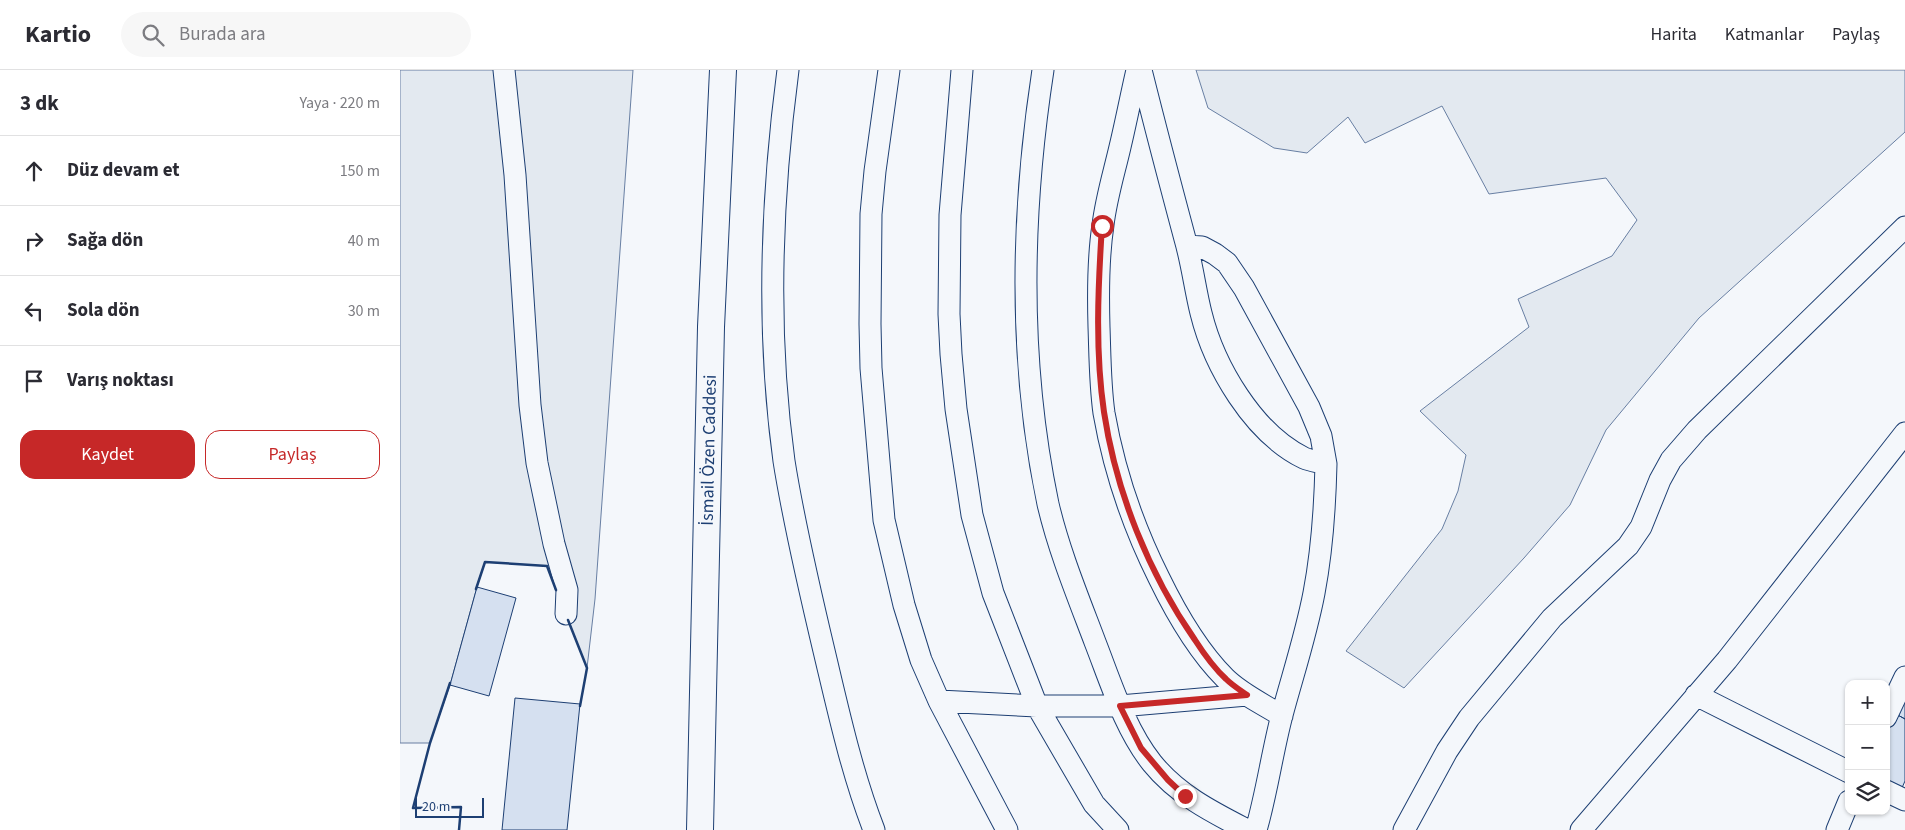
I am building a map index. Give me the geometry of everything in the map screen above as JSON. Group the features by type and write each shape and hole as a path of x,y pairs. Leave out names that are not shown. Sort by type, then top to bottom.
{"street":[{"path":"504,70 515,175 530,405 539,472 554,544 567,590 566,614"},
{"name":"İsmail Özen Caddesi","path":"700,830 711,327 723,70"},
{"path":"788,70 775,191 773,311 778,401 784,461 809,584 840,715 862,799 874,830"},
{"path":"889,70 880,127 871,214 871,368 884,520 904,606 918,651 939,701 1007,830"},
{"path":"962,70 950,215 949,314 956,409 972,514 993,593 1037,706 1094,804 1118,830"},
{"path":"1043,70 1033,137 1026,248 1028,354 1034,411 1048,504 1058,540 1120,706 1141,748 1168,780 1185,796 1207,810 1247,830"},
{"path":"1137,70 1102,226 1098,299 1101,379 1104,412 1111,448 1134,522 1168,597 1208,658 1226,679 1247,695 1282,716"},
{"path":"1141,70 1187,246 1201,314 1212,349 1230,384 1248,410 1267,430 1305,458 1326,464"},
{"path":"1404,830 1447,751 1469,718 1552,618 1628,546 1641,527 1660,480 1671,460 1697,430 1905,227"},
{"path":"1187,246 1202,247 1215,254 1227,264 1244,288 1309,407 1321,436 1326,464 1320,550 1314,592 1302,645 1282,716 1256,830"},
{"path":"1580,830 1727,660 1898,457 1905,433"},
{"path":"1890,709 1905,677"},
{"path":"939,701 1037,706 1120,706 1247,695"},
{"path":"1696,695 1845,770"},
{"path":"1890,793 1905,800"},
{"path":"1837,830 1845,811"}],"shaded area":[{"path":"400,70 633,70 595,599 587,668 547,566 485,562 450,685 430,743 400,743"},
{"path":"1196,70 1905,70 1905,132 1699,318 1606,430 1570,505 1524,558 1404,688 1346,651 1442,529 1458,491 1466,455 1420,411 1529,327 1518,299 1612,256 1637,220 1606,178 1489,194 1442,106 1365,143 1348,117 1307,153 1274,148 1208,108"}],"building":[{"path":"477,587 516,598 489,696 450,685"},
{"path":"1905,696 1905,719 1896,714"},
{"path":"515,698 580,704 567,830 502,830"},
{"path":"1896,714 1905,719 1905,781 1901,790 1890,785 1890,727"}],"wall":[{"path":"476,589 485,562 547,566 556,590"},
{"path":"568,620 587,668 580,706"},
{"path":"450,683 430,743 413,808 461,807 459,830"}],"route":[{"path":"1102,226 1098,299 1101,379 1104,412 1111,448 1122,487 1149,558 1168,597 1208,658 1226,679 1247,695 1120,706 1141,748 1153,764 1185,796"}]}
